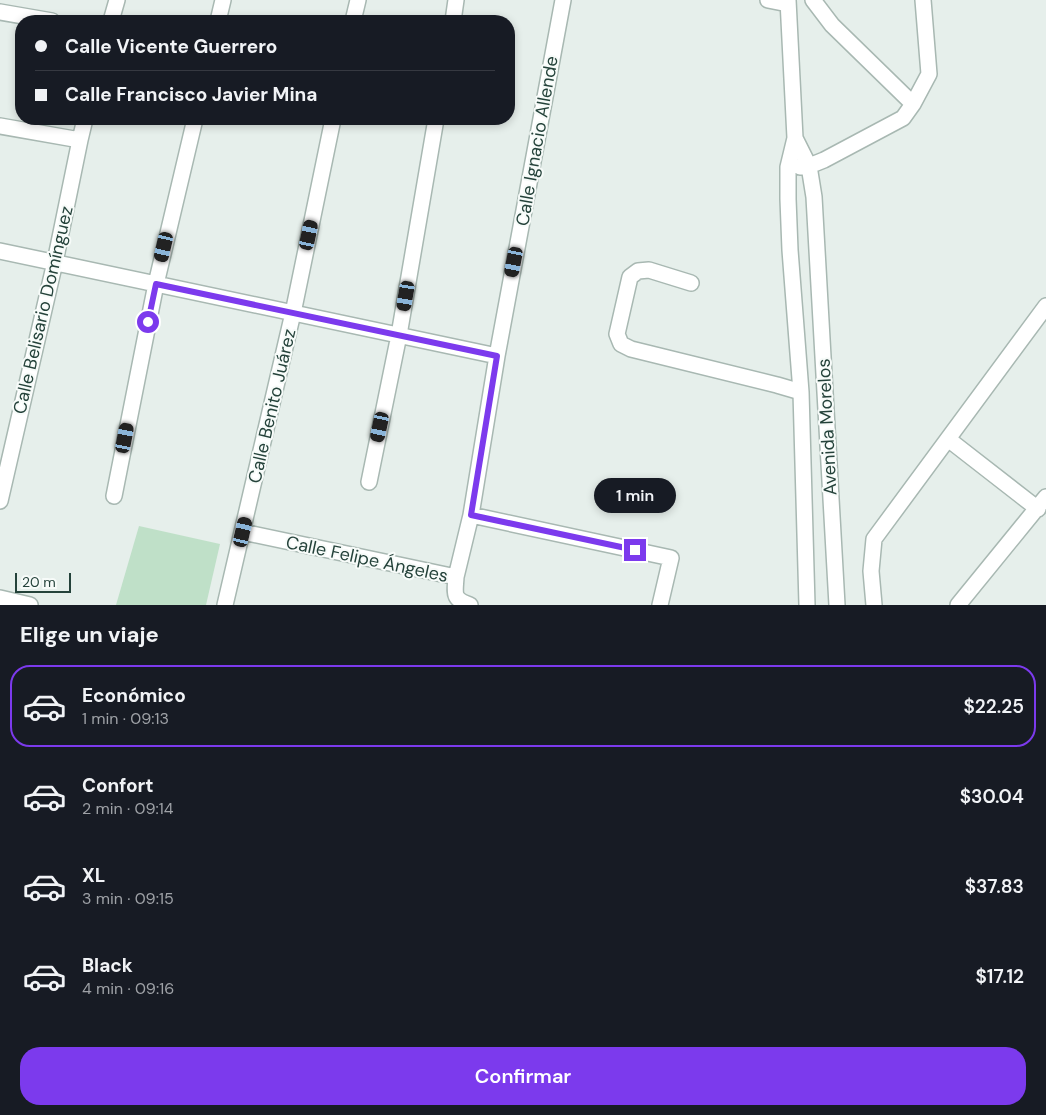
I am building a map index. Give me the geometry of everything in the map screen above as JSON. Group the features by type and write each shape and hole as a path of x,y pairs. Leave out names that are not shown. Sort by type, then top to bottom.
{"street":[{"path":"113,15 117,0"},
{"path":"219,15 223,0"},
{"path":"354,15 358,0"},
{"path":"454,15 456,0"},
{"name":"Calle Ignacio Allende","path":"456,577 471,515 497,356 563,0"},
{"path":"768,0 788,2"},
{"path":"813,0 832,25 913,104"},
{"path":"788,167 809,166 824,160 903,118 929,74 923,0"},
{"name":"Avenida Morelos","path":"788,2 794,138 788,167 788,199 801,392 807,605"},
{"path":"0,12 17,15"},
{"name":"Calle Belisario Domínguez","path":"0,501 84,125"},
{"path":"114,496 156,284 193,125"},
{"name":"Calle Benito Juárez","path":"225,605 293,313 332,125"},
{"path":"369,482 399,335 435,125"},
{"path":"0,126 80,140"},
{"name":"Avenida Morelos","path":"794,138 809,166 814,197 837,605"},
{"path":"790,250 817,250"},
{"path":"0,251 497,356"},
{"path":"691,283 649,270 638,271 630,277 617,334 621,344 631,350 801,392"},
{"path":"874,605 871,570 874,539 1046,306"},
{"path":"948,439 1042,503 958,605"},
{"path":"471,515 671,558 660,605"},
{"name":"Calle Felipe Ángeles","path":"243,532 456,577 455,593 457,599 470,605"},
{"path":"0,598 30,605"}],"green space":[{"path":"139,526 220,544 206,605 116,605"}],"route":[{"path":"148,322 156,284 497,356 471,515 635,550"}]}
